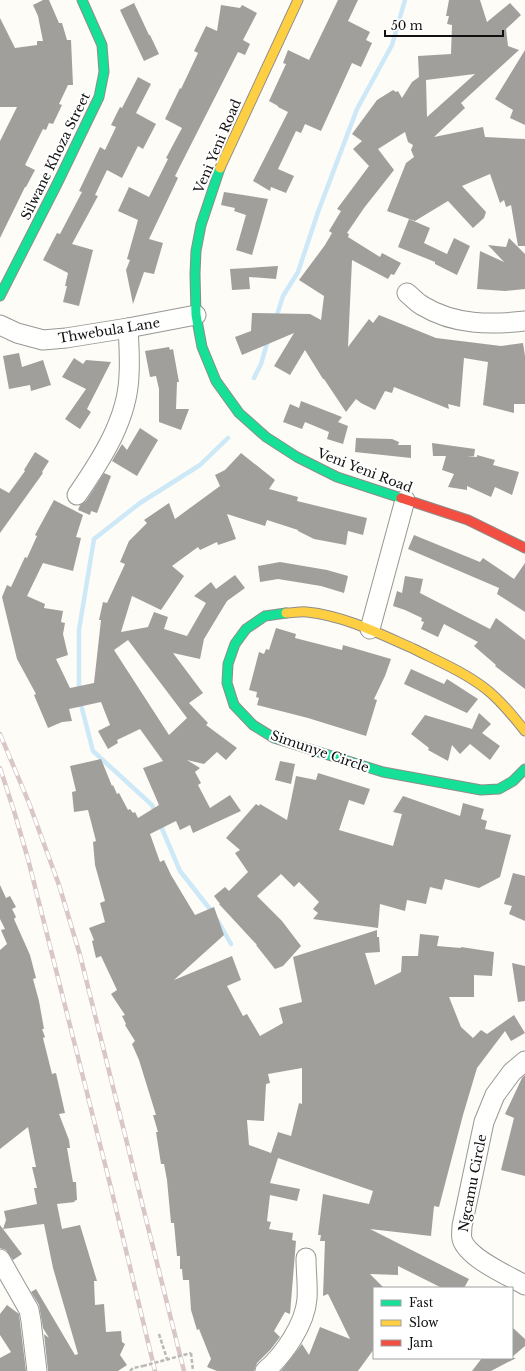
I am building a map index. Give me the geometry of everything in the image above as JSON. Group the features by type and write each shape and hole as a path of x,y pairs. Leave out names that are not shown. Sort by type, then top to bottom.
{"street":[{"name":"Silwane Khoza Street","path":"0,296 99,97 104,72 102,45 82,0"},
{"name":"Veni Yeni Road","path":"298,0 223,158 201,225 196,251 196,316 202,347 216,381 240,413 266,437 297,457 337,477 468,520 525,548"},
{"path":"407,293 423,306 441,315 461,321 499,324 525,321"},
{"name":"Thwebula Lane","path":"0,325 17,333 43,340 66,338 196,316"},
{"path":"77,495 104,453 114,433 126,402 129,376 128,328"},
{"path":"370,629 406,500"},
{"name":"Simunye Circle","path":"525,731 506,708 486,689 464,674 370,629 335,618 307,612 284,612 266,616 246,628 235,644 228,664 227,683 234,705 253,725 274,738 383,772 481,790 499,789 513,781 525,769"},
{"name":"Ngcamu Circle","path":"525,1062 512,1072 495,1095 484,1122 462,1226 462,1240 479,1260 525,1285"},
{"path":"265,1371 285,1349 304,1314 307,1300 306,1258"},
{"path":"0,1259 29,1310 37,1371"}],"path":[{"path":"159,1334 167,1359"},
{"path":"130,1371 133,1368 191,1353 193,1371"}],"building":[{"path":"43,0 49,0 59,23 62,23 67,40 71,40 73,85 68,85 59,104 62,105 53,124 49,123 46,130 43,129 25,165 35,170 0,238 0,141 17,107 0,107 0,18 15,48 37,45 37,41 43,41 38,16 33,5"},
{"path":"338,0 358,0 348,21 370,32 366,40 372,43 361,67 352,63 321,131 305,124 301,133 296,131 278,169 294,176 286,193 271,187 270,191 253,181 288,112 269,101 286,64 283,63 288,50 309,60"},
{"path":"449,0 480,0 487,22 510,3 521,15 506,29 508,46 519,50 461,103 465,108 434,137 483,127 485,137 525,139 525,246 518,246 511,205 506,207 504,200 500,203 490,174 462,186 486,212 484,218 473,228 448,201 415,221 387,211 406,163 414,157 411,150 413,145 408,142 405,132 378,149 394,170 364,208 347,233 349,234 348,237 380,257 382,253 401,263 394,275 391,274 388,279 352,260 348,347 369,319 373,323 379,315 436,338 501,346 523,343 525,356 525,404 514,404 514,413 483,405 488,362 464,358 460,407 448,404 449,409 394,387 392,393 385,391 375,410 356,399 346,412 305,350 290,375 274,366 294,333 242,355 235,337 251,331 252,313 310,314 321,320 324,296 299,280 332,233 329,231 341,211 337,209 369,166 353,149 362,141 352,134 377,100 393,90 396,92 398,91 402,98 412,82 419,77 418,56 451,54 452,25 447,24 449,16 446,16","holes":["475,74 427,117 426,80"]},
{"path":"134,3 159,54 144,61 120,10"},
{"path":"221,5 240,8 242,5 257,13 243,40 250,44 245,55 238,52 175,176 178,178 149,239 163,243 154,274 144,272 133,304 126,270 130,260 127,259 138,220 118,211 129,187 149,197 168,159 166,158 182,128 165,119 198,53 194,51 206,26 217,31"},
{"path":"525,50 525,125 510,118 513,110 495,99"},
{"path":"138,77 151,84 136,113 156,124 143,149 138,146 122,178 107,170 95,195 98,196 72,244 93,250 79,306 63,302 67,286 65,286 68,273 43,260 57,233 60,234 82,192 79,191 100,147 105,150 116,127 111,125 120,107 122,108"},
{"path":"224,192 268,199 252,255 236,250 246,215 234,211 235,208 221,205"},
{"path":"409,219 430,228 424,243 447,254 454,238 470,246 457,275 435,264 435,262 398,247"},
{"path":"509,238 525,254 525,289 505,291 477,289 480,251 504,262 488,245 506,247"},
{"path":"278,266 276,279 249,277 250,289 232,290 230,269"},
{"path":"169,347 170,350 173,349 179,382 177,382 176,409 189,409 181,430 159,422 159,389 156,376 150,377 145,351"},
{"path":"19,353 22,367 43,360 51,385 31,391 30,385 9,389 3,356"},
{"path":"74,358 83,364 86,360 111,362 87,409 91,412 80,429 65,419 86,389 62,377"},
{"path":"301,401 342,417 338,422 348,426 343,444 327,439 329,432 305,422 302,429 283,422 290,404 299,408"},
{"path":"140,428 158,440 137,476 112,461 122,444 127,450"},
{"path":"356,438 392,439 399,442 398,445 411,445 411,458 355,452"},
{"path":"432,443 475,449 474,456 467,456 477,457 477,455 495,460 493,465 519,472 512,495 495,487 491,497 467,486 467,490 448,487 454,474 442,470 446,456 433,456"},
{"path":"35,452 49,461 42,472 43,473 0,533 0,488 9,493 25,471 24,470"},
{"path":"241,453 275,480 269,489 298,497 297,501 367,518 363,535 348,531 346,545 314,539 298,530 267,520 265,526 227,514 236,539 218,545 217,542 200,550 198,547 172,566 184,576 161,610 132,596 121,632 148,627 154,612 168,617 164,629 187,636 206,603 194,596 211,582 216,589 235,575 245,588 227,601 204,639 200,659 173,653 203,693 189,703 208,723 206,725 237,748 226,760 217,752 204,764 187,760 200,768 195,772 201,783 198,785 210,808 230,795 241,811 193,833 190,825 180,830 176,821 150,834 160,862 164,860 171,875 195,915 214,907 224,935 174,980 232,956 241,980 227,986 243,1016 247,1014 260,1036 283,1023 279,1008 302,1002 293,957 377,930 380,952 365,953 375,985 401,972 402,956 418,956 420,934 439,936 437,946 461,947 494,952 492,976 474,975 474,997 449,997 461,1027 473,1038 481,1030 487,1034 514,1015 525,1033 511,1041 505,1031 477,1068 439,1207 434,1206 431,1236 370,1229 469,1279 465,1287 440,1287 398,1266 398,1275 370,1274 383,1287 373,1287 373,1350 358,1371 281,1371 302,1344 309,1355 320,1327 350,1339 328,1294 323,1296 325,1241 320,1241 321,1235 318,1235 323,1194 369,1204 373,1191 278,1158 270,1183 300,1189 297,1201 270,1195 267,1221 271,1222 269,1229 293,1233 292,1240 296,1241 290,1314 285,1312 274,1331 280,1337 271,1349 257,1363 254,1371 217,1371 207,1367 211,1359 199,1329 197,1330 191,1310 189,1280 183,1280 182,1269 180,1269 180,1256 177,1256 174,1223 171,1223 167,1180 164,1164 161,1164 156,1132 158,1132 153,1115 156,1115 139,1060 132,1044 135,1041 125,1025 126,1024 122,1016 125,1015 111,994 117,990 101,956 96,958 92,941 94,940 89,928 105,922 100,903 105,901 95,865 93,842 96,841 88,810 74,812 72,792 76,791 70,766 101,759 112,786 113,785 117,794 119,793 128,810 130,809 133,813 135,812 138,818 159,805 143,768 163,761 140,729 117,740 118,743 108,749 98,731 110,725 101,702 69,709 72,721 62,722 48,728 34,695 36,694 17,659 2,597 7,585 11,587 25,557 27,558 37,536 35,535 54,500 83,515 76,537 81,538 73,571 43,563 27,596 45,604 44,608 63,611 61,622 65,623 63,634 68,655 56,659 70,688 94,683 101,620 99,620 103,602 107,603 125,564 120,562 129,541 147,523 144,520 169,503 175,519 220,486 215,475 225,470","holes":["128,640 187,718 169,735 114,650","302,1068 302,1104 299,1103 291,1136 278,1132 271,1153 249,1145 247,1120 264,1121 266,1084 270,1083 268,1074"]},
{"path":"104,473 111,476 97,513 91,511 90,515 78,510 80,505 86,501"},
{"path":"414,535 480,562 483,558 514,579 525,563 525,612 497,594 499,588 408,549"},
{"path":"280,562 327,570 348,576 344,593 321,586 278,579 260,582 258,566"},
{"path":"405,576 423,579 420,593 490,629 496,618 525,640 525,689 495,666 496,665 474,646 478,642 444,624 438,637 421,629 424,622 421,621 422,618 393,606 397,591 402,593"},
{"path":"276,628 296,634 295,638 342,650 343,645 391,659 374,699 377,700 366,736 308,718 257,705 259,698 256,697 257,692 249,690 259,652 264,654 266,649 269,650"},
{"path":"411,669 444,684 447,679 478,699 467,713 404,684"},
{"path":"479,713 491,724 482,733 500,746 490,760 470,744 460,754 452,745 448,761 428,750 429,748 411,734 425,715 472,729"},
{"path":"280,761 295,764 291,784 275,780"},
{"path":"318,773 370,789 364,805 349,800 339,830 393,846 402,814 393,812 403,796 460,816 463,803 484,809 481,819 487,821 485,829 511,835 500,877 479,888 445,879 442,890 430,887 426,904 407,900 405,911 380,904 378,928 313,919 318,913 313,909 319,902 299,882 294,887 281,874 257,896 282,921 301,946 283,966 275,969 257,945 219,904 214,896 225,887 229,891 248,872 235,853 240,850 226,838 256,804 259,806 260,804 287,820 296,776 316,780"},
{"path":"513,873 525,876 525,921 509,914 512,906 504,904"},
{"path":"0,885 6,898 10,896 16,907 12,909 16,917 14,919 30,955 36,978 33,979 44,1029 42,1029 45,1037 43,1038 52,1074 56,1073 65,1113 59,1114 69,1140 70,1148 67,1148 73,1182 76,1182 77,1200 74,1201 75,1202 57,1204 62,1229 80,1225 97,1281 94,1281 95,1305 104,1304 106,1332 121,1331 122,1342 125,1344 120,1355 127,1365 118,1371 48,1371 44,1334 49,1338 43,1328 39,1305 31,1292 36,1289 75,1355 78,1354 53,1268 44,1224 3,1229 6,1220 4,1211 37,1204 34,1188 37,1188 32,1167 36,1167 28,1127 0,1149 0,950 7,944 1,930 5,929 0,919"},
{"path":"512,963 525,966 525,1001 518,1002"},
{"path":"525,1075 525,1176 501,1170 514,1118 505,1114 522,1078"},
{"path":"0,1225 22,1254 13,1260 6,1250 0,1248"},
{"path":"7,1305 19,1314 26,1371 0,1371 0,1358 11,1352 0,1335 0,1314"},
{"path":"513,1328 525,1339 525,1346 513,1356"},
{"path":"516,1358 491,1371 472,1371 481,1359"}],"waterway":[{"path":"276,318 283,296 298,272 318,212 357,109 392,45 405,0"},
{"path":"254,378 261,364 268,340"},
{"path":"79,692 79,630 94,539 140,503 200,465 228,438"},
{"path":"80,701 93,751 152,805 156,814"},
{"path":"160,824 180,871 213,913"},
{"path":"218,921 231,944"}],"railway":[{"path":"0,734 29,803 59,885 80,955 184,1371"},
{"path":"0,768 28,859 111,1188 155,1371"}],"traffic: fast":[{"path":"0,296 99,97 104,72 102,45 82,0"},
{"path":"220,168 201,225 196,251 195,274 196,315 202,347 216,381 239,413 266,437 297,457 337,477 401,498"},
{"path":"286,613 265,616 246,629 235,644 228,664 227,683 234,705 253,725 274,738 383,772 481,790 499,789 513,781 525,769"}],"traffic: slow":[{"path":"220,168 298,0"},
{"path":"286,613 307,612 335,617 362,626 442,662 469,677 486,689 502,704 525,731"}],"traffic: jam":[{"path":"401,498 468,520 525,548"}]}
